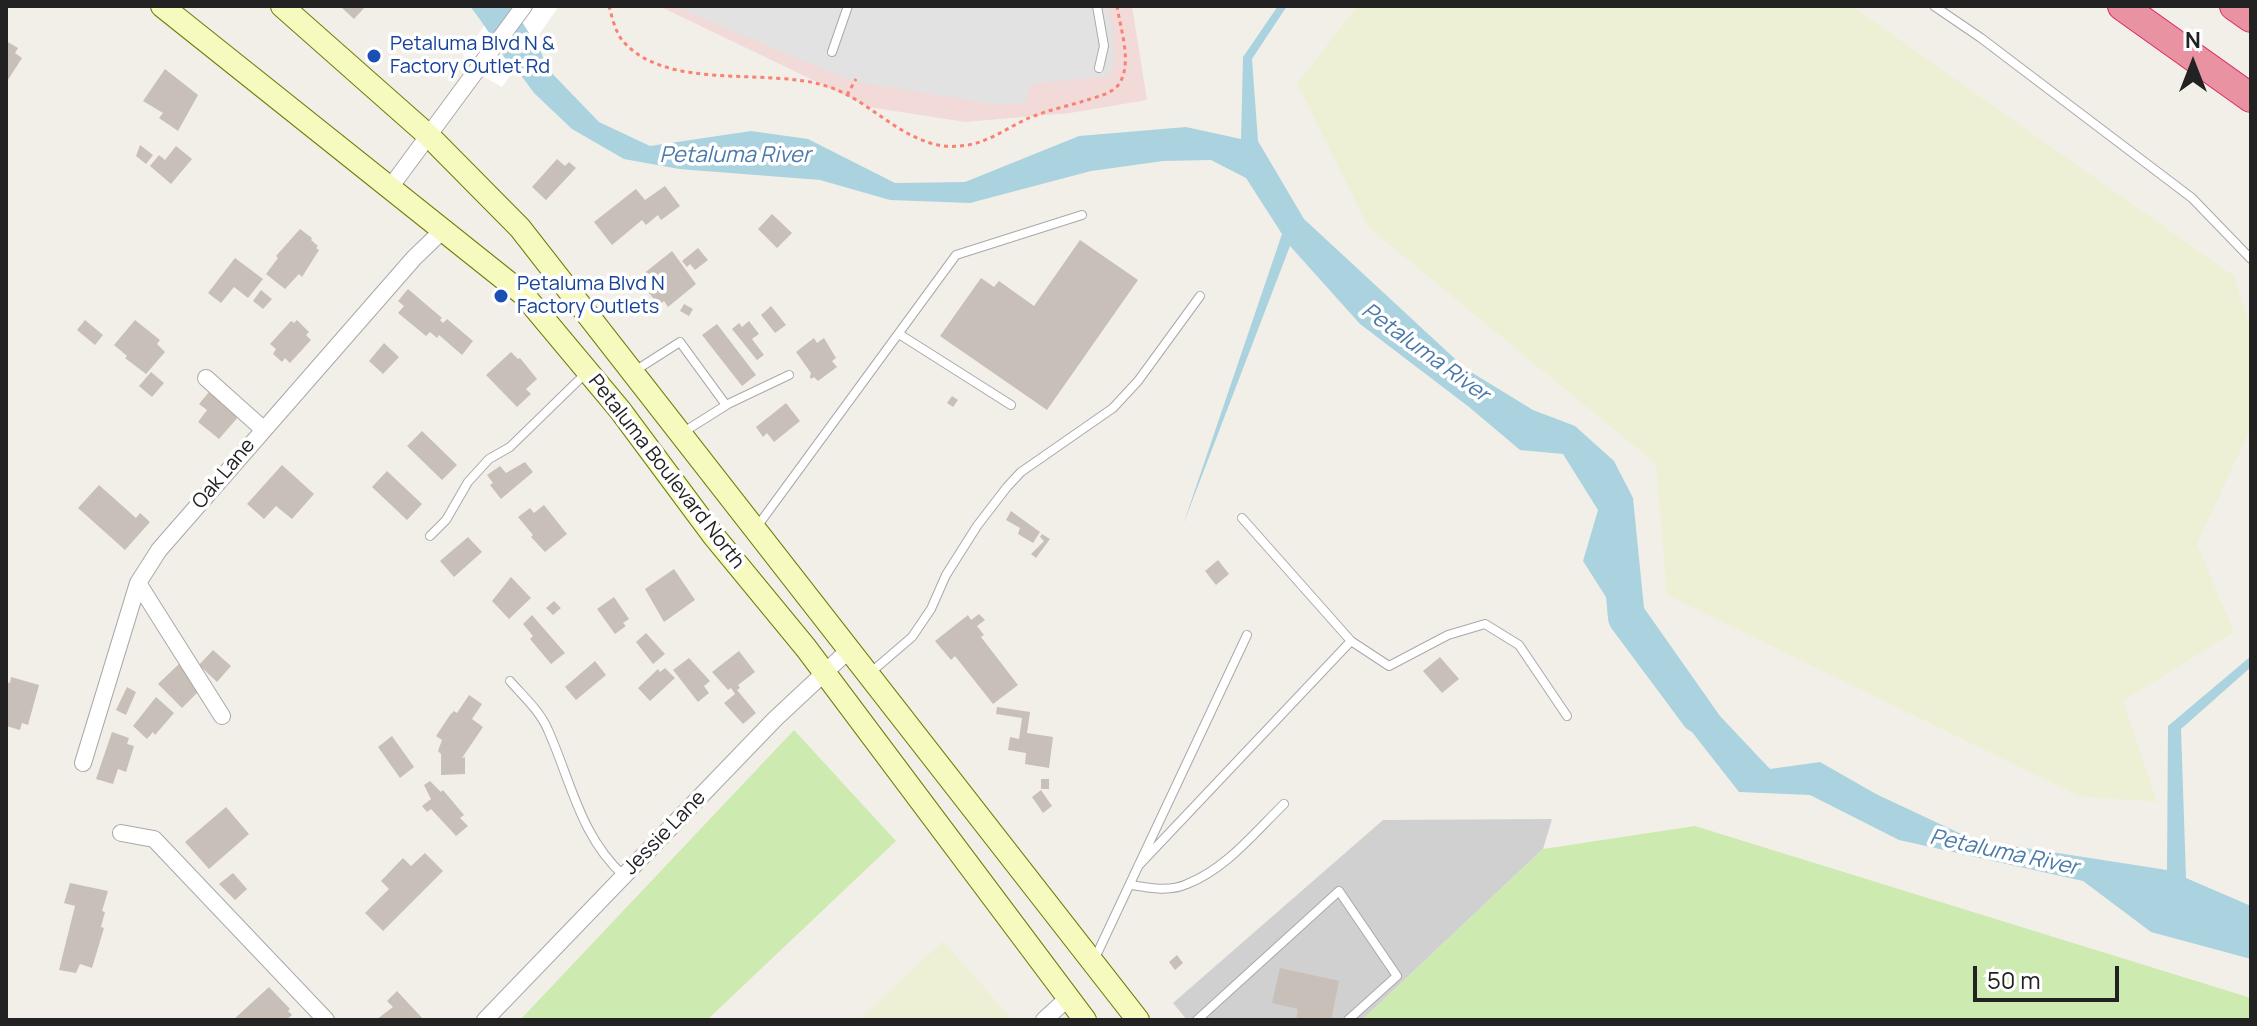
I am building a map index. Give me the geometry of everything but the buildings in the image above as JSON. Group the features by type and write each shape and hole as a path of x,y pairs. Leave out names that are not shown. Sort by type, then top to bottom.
{"highway":[{"path":"2122,6 2251,98"},
{"path":"2234,6 2251,18"}],"main road":[{"name":"Petaluma Boulevard North","path":"162,6 523,294 620,410 713,535 824,673 1085,1020"},
{"name":"Petaluma Boulevard North","path":"295,13 429,136 520,228 1138,1020"}],"street":[{"path":"389,189 524,6"},
{"name":"Oak Lane","path":"83,763 138,583 159,550 414,258 442,231"},
{"path":"206,378 263,429"},
{"path":"138,583 222,716"},
{"name":"Jessie Lane","path":"485,1020 775,719 850,649"},
{"path":"121,833 154,839 326,1020"},
{"path":"1044,1020 1067,999"}],"lane":[{"path":"832,52 848,6"},
{"path":"1097,6 1104,46 1099,68"},
{"path":"1934,6 2192,198 2251,259"},
{"path":"756,529 956,255 1082,215"},
{"path":"869,673 912,637 977,526 1007,487 1021,472 1113,408 1138,381 1200,296"},
{"path":"899,334 1011,405"},
{"path":"633,372 680,342 726,405"},
{"path":"430,536 446,520 468,482 489,459 510,447 588,372"},
{"path":"681,433 726,405 789,375"},
{"path":"1242,518 1351,641 1389,666 1448,635 1485,624 1519,645 1567,716"},
{"path":"1093,962 1247,635"},
{"path":"1140,864 1351,641"},
{"path":"510,681 547,727 565,778 586,823 609,862 624,876"},
{"path":"1131,885 1159,889 1186,885 1227,860 1284,804"},
{"path":"1197,1020 1339,891 1397,976 1348,1020"}],"path":[{"path":"609,6 622,40 648,60 706,75 799,80 826,86 847,95 912,137 940,146 979,142 1030,118 1107,93 1119,85 1124,69 1124,53 1117,6"},
{"path":"847,95 856,79"}],"shaded area":[{"path":"659,6 1132,6 1147,100 1070,113 965,122 869,107"},
{"path":"679,6 1107,6 1115,62 1109,76 1031,84 1025,103 997,105 852,81"},
{"path":"1552,819 1543,849 1362,1020 1187,1020 1173,1003 1383,820"}],"green space":[{"path":"1357,6 1852,6 2234,276 2251,329 2251,428 2197,544 2234,632 2123,701 2157,802 2079,796 1667,595 1656,464 1368,227 1297,84"},
{"path":"794,730 896,841 707,1020 520,1020"},
{"path":"1695,826 2251,998 2251,1020 1362,1020 1543,849"},
{"path":"943,941 1013,1020 859,1020"}],"water":[{"path":"470,6 487,6 599,122 650,146 751,131 808,139 895,183 965,182 1079,136 1186,127 1241,139 1243,57 1278,6 1287,6 1252,59 1258,141 1304,219 1466,369 1533,410 1575,426 1614,461 1633,498 1644,608 1720,716 1770,769 1820,762 1876,794 1974,840 2167,870 2168,726 2251,656 2251,667 2181,729 2186,878 2251,906 2251,959 2151,932 2083,881 1899,840 1810,795 1739,792 1688,727 1660,652 1611,605 1583,561 1598,510 1563,454 1520,450 1360,324 1290,246 1183,525 1282,234 1246,178 1211,160 1163,161 1091,171 970,203 890,200 820,180 679,169 624,159 572,129 534,93"}],"pier":[{"path":"499,6 559,6 502,87 476,72 463,55"}],"waterway":[{"name":"Petaluma River","path":"492,6 526,60"},
{"name":"Petaluma River","path":"1621,573 1625,618 1698,716"}],"place":[{"name":"Petaluma Blvd N & Factory Outlet Rd","path":"374,56"},
{"name":"Petaluma Blvd N Factory Outlets","path":"501,296"}]}
